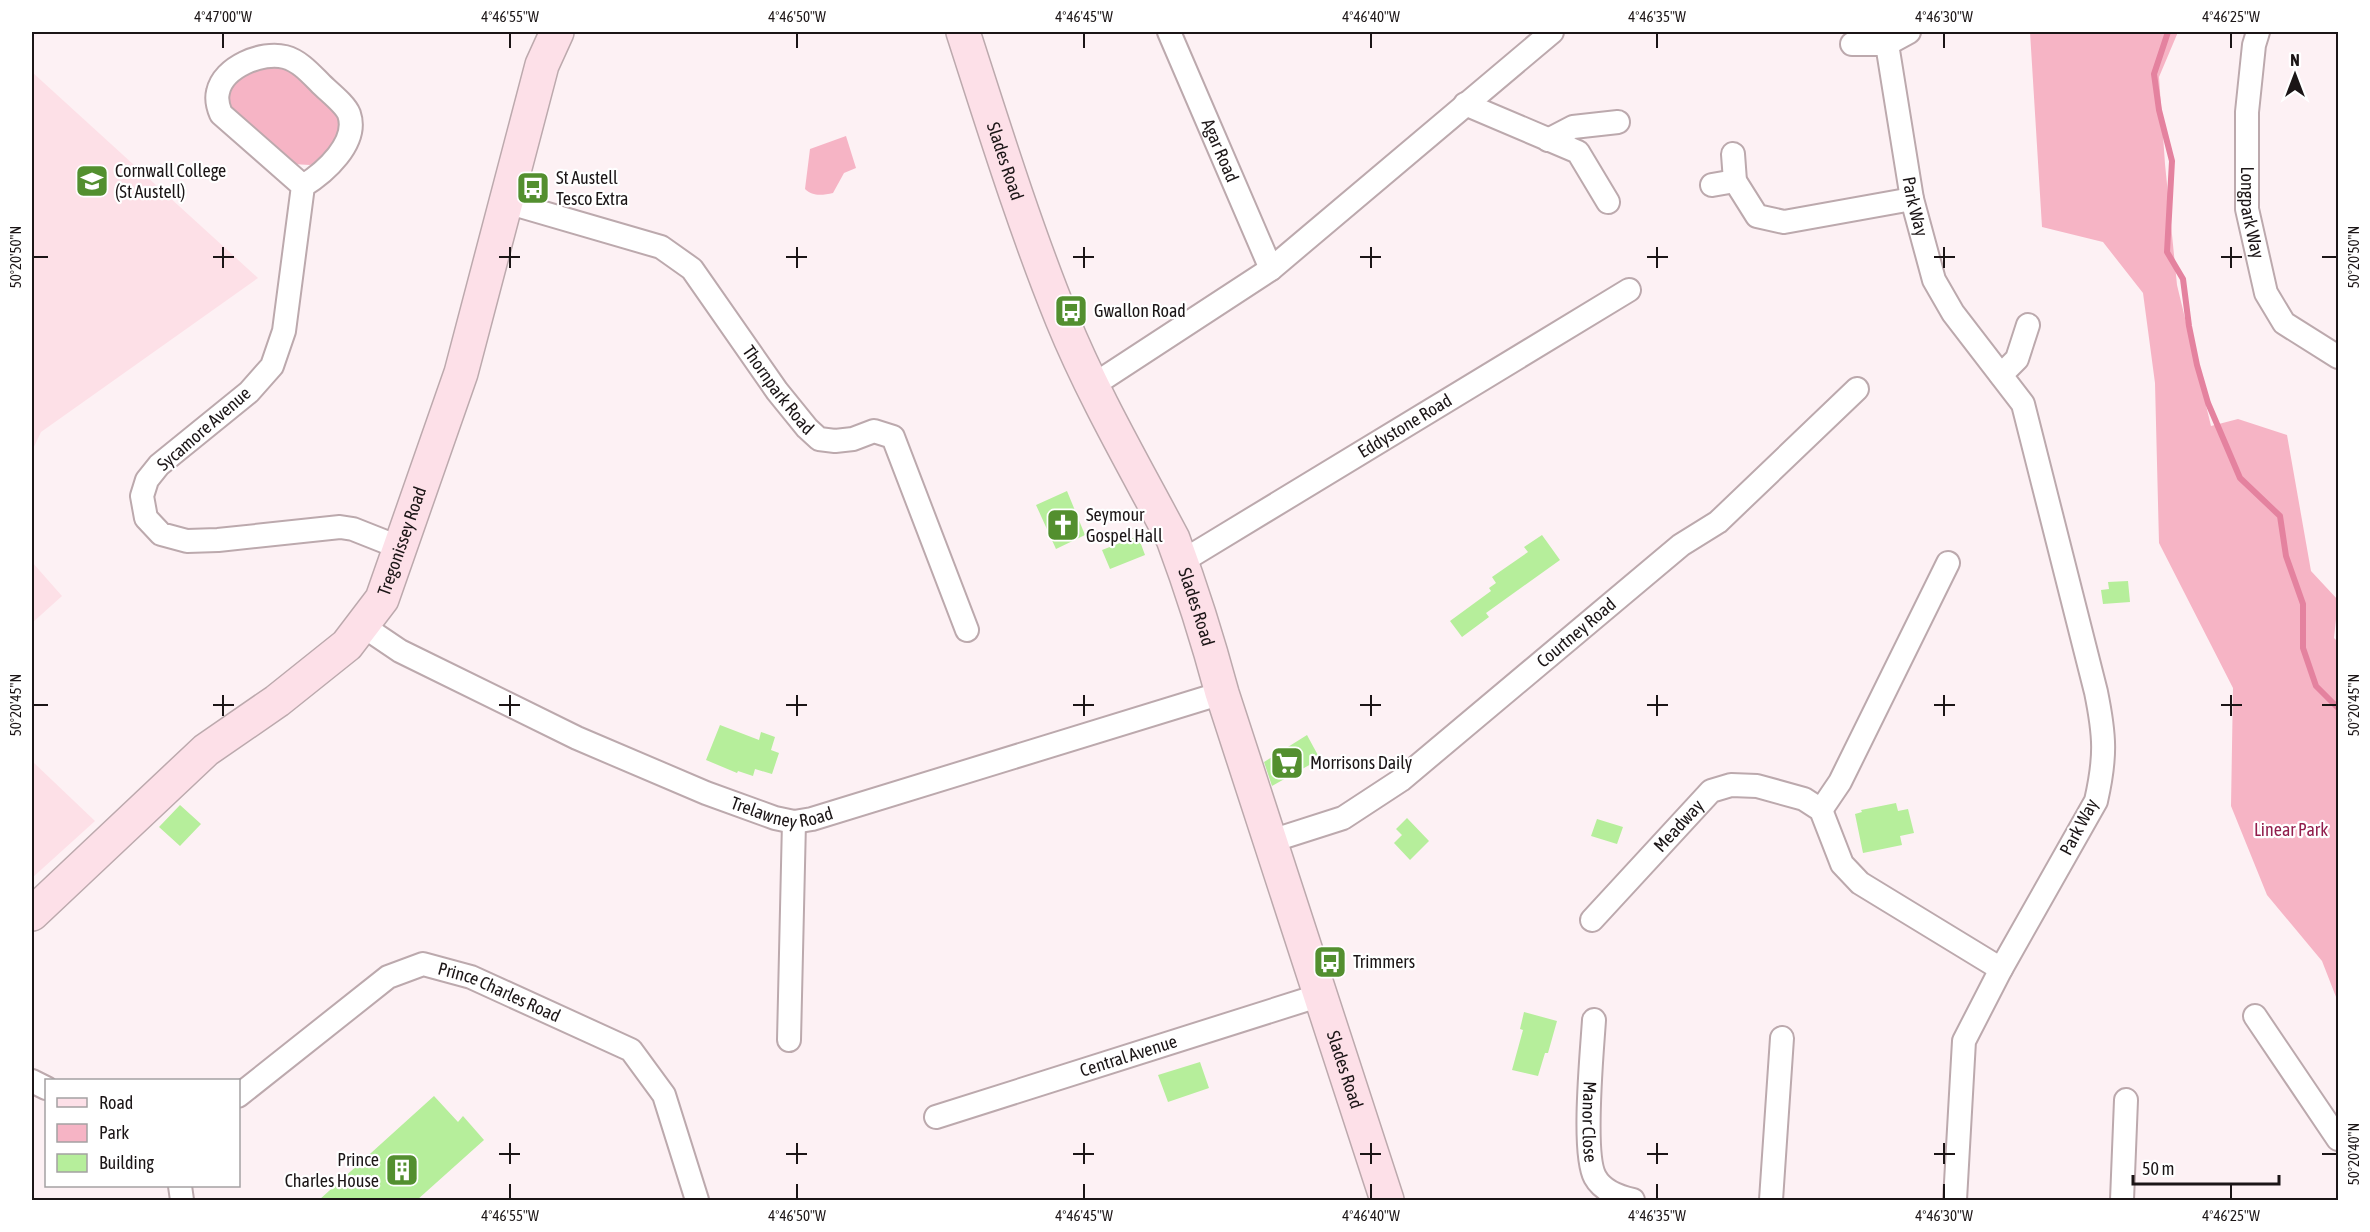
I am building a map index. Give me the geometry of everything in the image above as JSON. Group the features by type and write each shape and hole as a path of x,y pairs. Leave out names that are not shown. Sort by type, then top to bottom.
{"street":[{"name":"Tregonissey Road","path":"32,914 188,765 325,665 347,645 382,599 461,373 542,65 557,32"},
{"name":"Slades Road","path":"963,32 1011,182 1063,321 1092,386 1173,539 1205,630 1222,693 1387,1200"},
{"name":"Agar Road","path":"1169,32 1271,269"},
{"path":"1092,386 1271,269 1552,32"},
{"path":"1852,44 1887,44 1909,32"},
{"name":"Longpark Way","path":"2258,32 2254,45 2247,112 2247,209 2266,293 2284,323 2338,357"},
{"name":"Park Way","path":"1887,44 1911,199 1934,280 1953,313 2023,404 2094,681 2104,732 2103,770 2096,801 2001,969 1964,1041 1960,1077 1955,1200"},
{"path":"273,54 288,58 305,68 349,112 350,125 345,146 318,177 303,186 221,114 217,103 218,92 223,80 232,70 257,58 273,54"},
{"path":"1465,105 1578,152 1608,202"},
{"path":"1548,140 1573,127 1618,122"},
{"path":"1733,154 1735,181 1757,216 1785,222 1911,199"},
{"path":"1712,184 1735,181"},
{"name":"Sycamore Avenue","path":"303,186 284,331 272,366 249,392 159,465 147,480 142,496 146,518 161,534 187,541 218,540 340,527 353,529 401,548"},
{"name":"Thornpark Road","path":"506,202 662,246 692,269 777,391 819,439 835,441 853,439 874,430 893,437 967,630"},
{"name":"Eddystone Road","path":"1181,562 1629,290"},
{"path":"2001,375 2017,360 2028,325"},
{"name":"Courtney Road","path":"1271,841 1343,818 1401,780 1681,545 1718,522 1857,389"},
{"path":"1948,563 1840,782 1821,810 1842,864 1860,883 2001,969"},
{"name":"Trelawney Road","path":"363,626 400,651 577,738 706,793 775,819 795,822 812,819 1222,693"},
{"name":"Meadway","path":"1592,920 1711,791 1731,785 1757,786 1804,799 1821,810"},
{"path":"789,1040 795,822"},
{"name":"Prince Charles Road","path":"240,1094 388,977 423,964 471,977 631,1050 664,1095 697,1200"},
{"name":"Central Avenue","path":"936,1117 1321,995"},
{"path":"2255,1016 2338,1139"},
{"name":"Manor Close","path":"1594,1020 1588,1154 1595,1178 1616,1197 1633,1200"},
{"path":"1771,1200 1782,1038"},
{"path":"2122,1200 2126,1100"}],"shaded area":[{"name":"Cornwall College (St Austell)","path":"32,72 258,278 41,432 32,451"},
{"path":"32,562 62,596 32,623"},
{"path":"32,761 95,821 32,878"}],"green space":[{"name":"Linear Park","path":"2030,32 2178,32 2159,77 2165,164 2177,285 2211,426 2238,419 2287,435 2311,571 2338,600 2334,638 2338,642 2338,1002 2322,961 2267,895 2231,806 2233,688 2159,543 2155,383 2143,293 2103,242 2042,227"},
{"path":"260,65 291,67 340,117 340,129 335,142 319,161 310,165 292,164 232,116 225,93 228,85"},
{"path":"846,136 856,168 844,173 833,193 818,195 808,192 805,189 810,149"}],"building":[{"name":"Seymour Gospel Hall","path":"1067,491 1085,535 1056,549 1036,505"},
{"path":"1542,535 1560,560 1486,613 1489,617 1462,637 1450,621 1491,591 1489,588 1496,583 1492,577 1528,552 1524,547"},
{"path":"1138,536 1145,555 1110,569 1102,550"},
{"path":"2128,581 2130,602 2103,604 2101,590 2109,589 2108,582"},
{"path":"720,725 759,740 761,732 775,737 771,750 779,753 772,774 755,769 753,776 738,771 737,773 706,760"},
{"name":"Morrisons Daily","path":"1307,735 1320,759 1272,786 1264,762"},
{"path":"1896,803 1898,811 1908,809 1914,833 1900,836 1902,845 1863,853 1855,814 1862,812 1861,810"},
{"path":"180,805 201,824 180,846 159,827"},
{"path":"1407,818 1429,841 1410,860 1394,843 1402,835 1396,829"},
{"path":"1597,819 1623,827 1617,844 1591,836"},
{"path":"1524,1012 1557,1021 1548,1053 1545,1053 1538,1076 1512,1070 1523,1030 1520,1029"},
{"path":"1200,1062 1209,1088 1168,1102 1158,1075"},
{"name":"Prince Charles House","path":"434,1096 458,1122 463,1116 484,1140 417,1200 319,1200"}],"waterway":[{"path":"2168,32 2154,74 2159,110 2172,161 2167,252 2183,279 2189,326 2208,403 2240,478 2280,516 2286,556 2303,604 2303,648 2316,686 2338,708"}],"place":[{"name":"Cornwall College (St Austell)","path":"92,181"},
{"name":"St Austell Tesco Extra","path":"533,188"},
{"name":"Gwallon Road","path":"1071,311"},
{"name":"Seymour Gospel Hall","path":"1063,525"},
{"name":"Morrisons Daily","path":"1287,763"},
{"name":"Trimmers","path":"1330,962"},
{"name":"Prince Charles House","path":"402,1170"}]}
